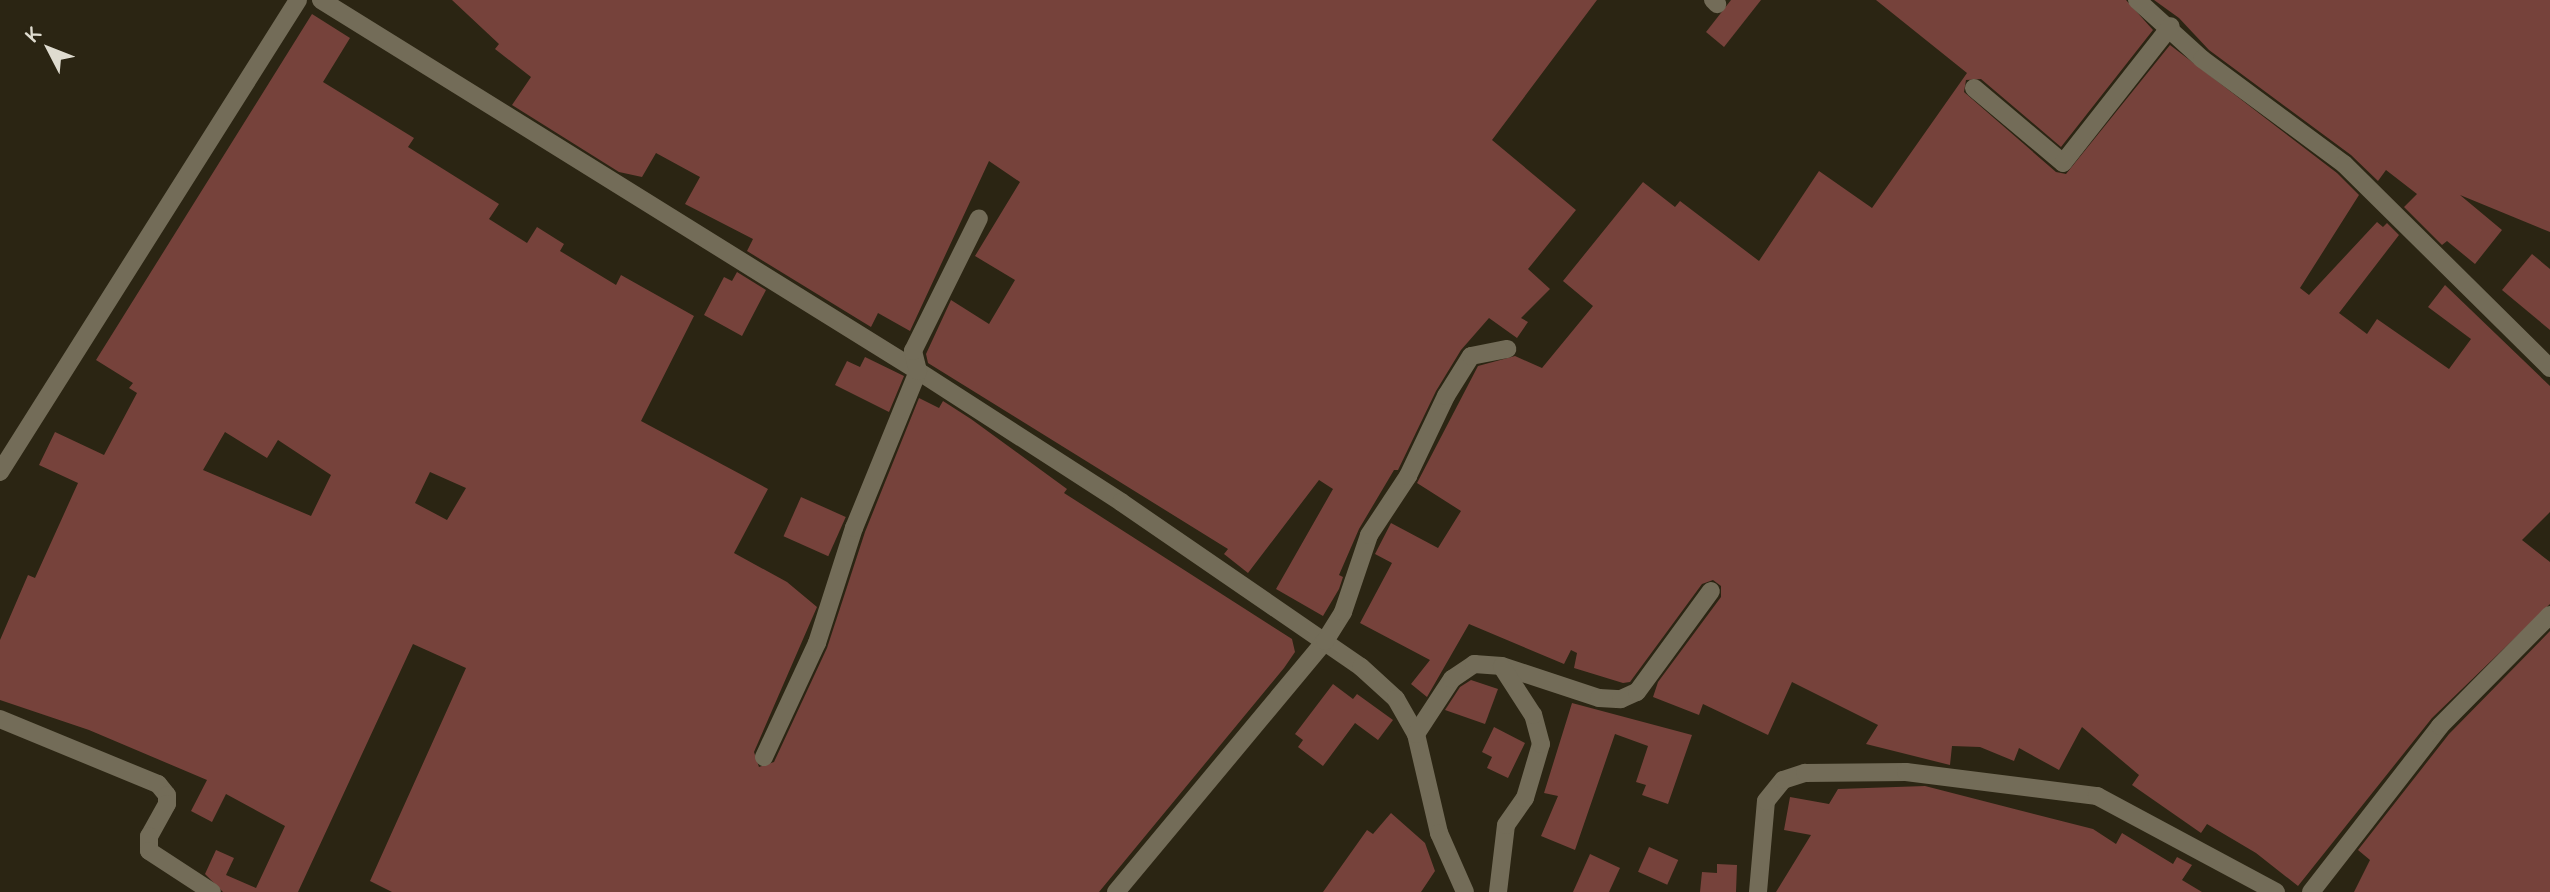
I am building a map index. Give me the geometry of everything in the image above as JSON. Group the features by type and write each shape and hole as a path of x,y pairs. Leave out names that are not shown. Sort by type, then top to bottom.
{"street":[{"path":"0,472 298,0"},
{"path":"321,0 918,371 1325,641 1396,699 1416,734 1439,833 1465,892"},
{"path":"2137,0 2171,26 2203,59 2344,164 2550,368"},
{"path":"1974,88 2063,163 2171,26"},
{"path":"764,757 817,643 855,528 918,371 913,351 979,218"},
{"path":"1116,892 1325,641 1343,612 1368,534 1408,476 1446,396 1471,356 1507,349"},
{"path":"1416,734 1452,679 1474,664 1502,666 1599,698 1621,699 1637,692 1660,668 1712,591"},
{"path":"2311,892 2440,726 2550,615"},
{"path":"1498,892 1503,834 1529,787 1541,744 1533,715 1502,666"},
{"path":"0,719 158,784 167,795 167,804 149,836 149,852 212,892"},
{"path":"1758,892 1766,801 1783,780 1805,773 1906,772 2097,796 2276,892"}],"building":[{"path":"452,0 1597,0 1492,140 1576,210 1528,269 1550,289 1521,318 1528,322 1517,338 1489,318 1461,350 1436,391 1398,470 1394,470 1359,529 1339,575 1343,577 1339,589 1323,616 1276,589 1333,489 1319,480 1248,573 1224,554 1228,549 928,363 926,354 951,300 989,324 1015,280 975,256 1020,182 989,161 910,331 878,313 871,327 747,251 753,239 685,204 700,177 656,153 642,177 619,172 512,105 531,77 495,49 499,44"},
{"path":"1731,0 1761,0 1724,47 1706,32"},
{"path":"1876,0 2126,0 2153,30 2061,147 1981,79 1966,80 1964,92 2056,172 2066,174 2170,45 2337,173 2359,195 2300,288 2309,295 2377,222 2383,227 2387,223 2399,235 2339,313 2367,334 2377,319 2449,369 2471,339 2428,307 2445,285 2550,386 2550,512 2522,540 2550,562 2550,604 2432,718 2298,886 2256,853 2207,824 2201,833 2132,785 2139,775 2082,727 2059,770 2019,748 2014,761 1980,747 1952,746 1950,765 1866,744 1878,725 1792,682 1768,735 1703,704 1699,715 1653,697 1658,682 1721,597 1721,586 1713,580 1702,584 1630,682 1623,683 1574,668 1577,653 1571,650 1564,664 1469,624 1427,697 1411,684 1430,660 1360,623 1392,563 1375,554 1391,523 1438,548 1461,511 1417,483 1478,366 1515,356 1542,368 1593,306 1563,281 1643,182 1675,207 1680,201 1759,261 1819,171 1872,208 1967,73"},
{"path":"2154,0 2550,0 2550,232 2460,195 2502,230 2475,264 2447,241 2442,245 2404,207 2417,194 2386,170 2378,181 2351,155 2209,50 2179,18"},
{"path":"312,14 350,38 323,82 414,138 408,147 499,204 489,219 527,243 537,227 564,244 560,251 616,285 621,275 694,316 641,421 768,489 734,553 787,582 817,607 754,752 759,767 774,762 827,648 865,532 919,398 939,408 943,401 971,419 1067,489 1064,493 1292,639 1295,652 1099,892 392,892 370,881 466,668 413,644 298,892 223,892 205,874 216,850 234,858 226,875 256,888 285,826 226,794 212,822 191,811 207,780 89,730 0,700 0,640 28,575 35,578 78,483 39,465 55,432 104,455 137,393 129,388 133,383 96,360","holes":["225,432 267,458 278,440 331,475 311,516 203,470","430,472 466,488 447,520 415,503"]},
{"path":"2532,254 2550,269 2550,330 2502,290"},
{"path":"737,272 766,290 742,336 704,315 724,277 732,281"},
{"path":"865,357 904,376 889,412 835,385 847,361 860,367"},
{"path":"801,497 846,517 828,556 784,536"},
{"path":"2550,631 2550,892 2354,892 2370,860 2358,850 2449,734"},
{"path":"1471,680 1498,689 1485,724 1445,710 1460,687"},
{"path":"1333,684 1353,699 1357,694 1393,720 1378,740 1355,723 1323,766 1298,747 1303,740 1295,734"},
{"path":"1572,703 1692,735 1668,804 1642,795 1646,785 1636,782 1648,746 1615,734 1575,850 1541,836 1558,796 1544,793"},
{"path":"1494,727 1525,743 1508,778 1487,768 1492,757 1482,752"},
{"path":"1925,786 2093,829 2116,844 2122,833 2173,864 2177,857 2192,865 2182,880 2202,892 1776,892 1811,835 1784,830 1790,797 1829,804 1838,789"},
{"path":"1391,813 1425,843 1435,871 1421,892 1323,892 1367,830 1373,834"},
{"path":"1649,847 1678,860 1667,885 1638,872"},
{"path":"1590,854 1620,868 1609,892 1573,892"},
{"path":"1717,864 1737,865 1736,892 1700,892 1702,872 1717,873"}]}
